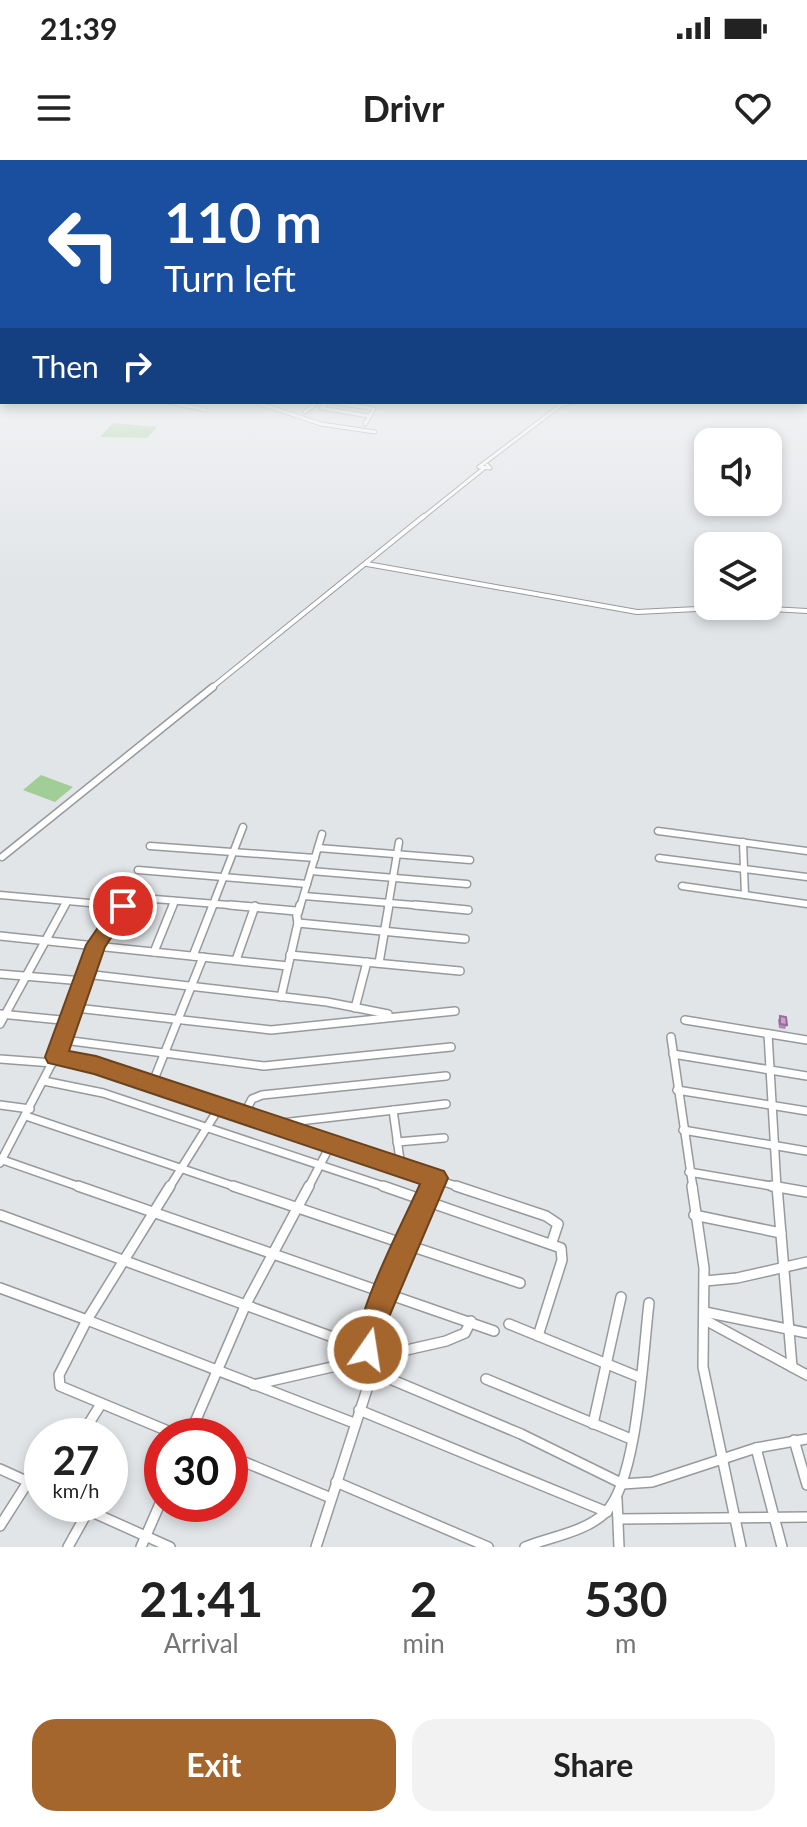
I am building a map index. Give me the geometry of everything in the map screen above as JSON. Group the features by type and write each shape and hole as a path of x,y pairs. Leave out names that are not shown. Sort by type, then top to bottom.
{"street":[{"path":"2,857 506,450"},
{"path":"366,564 637,612 737,607 807,611"},
{"path":"193,956 243,827"},
{"path":"658,831 807,851"},
{"path":"281,997 298,913 322,834"},
{"path":"379,963 399,842"},
{"path":"743,842 745,895"},
{"path":"150,846 315,858"},
{"path":"318,848 470,860"},
{"path":"659,858 807,877"},
{"path":"138,870 307,884"},
{"path":"311,871 467,884"},
{"path":"682,886 807,904"},
{"path":"0,895 123,906"},
{"path":"304,896 468,910"},
{"path":"298,913 282,908 134,899 123,906 96,945 64,1040 1,1160 494,1331"},
{"path":"154,952 175,901"},
{"path":"0,1024 67,902"},
{"path":"236,960 255,906"},
{"path":"298,923 465,939"},
{"path":"0,936 288,966"},
{"path":"290,955 460,971"},
{"path":"151,1087 203,957"},
{"path":"355,1008 367,962"},
{"path":"0,974 192,986 395,1016"},
{"path":"76,1008 271,1030 455,1011"},
{"path":"3,1014 71,1021"},
{"path":"685,1020 807,1040"},
{"path":"768,1034 773,1145 792,1367"},
{"path":"671,1037 705,1281 703,1367 741,1547"},
{"path":"64,1040 278,1066 451,1047"},
{"path":"673,1054 807,1076"},
{"path":"0,1059 96,1065 151,1087 553,1219 558,1224 552,1242"},
{"path":"243,1116 252,1099 262,1095 446,1076"},
{"path":"44,1081 103,1093 552,1242 561,1248 562,1260 538,1336"},
{"path":"677,1090 807,1111"},
{"path":"269,1124 446,1104"},
{"path":"0,1105 28,1112 181,1168 520,1283"},
{"path":"144,1421 65,1389 58,1381 87,1320 123,1258 219,1108"},
{"path":"393,1110 401,1167"},
{"path":"683,1130 807,1151"},
{"path":"397,1142 444,1138"},
{"path":"196,1418 246,1304 331,1144"},
{"path":"689,1172 807,1192"},
{"path":"316,1547 371,1371 372,1324 435,1178"},
{"path":"0,1215 123,1258 369,1353"},
{"path":"694,1215 781,1233"},
{"path":"705,1281 737,1278 807,1262"},
{"path":"0,1288 354,1423"},
{"path":"593,1424 621,1297"},
{"path":"525,1547 592,1522 607,1512 617,1498 623,1484 631,1439 649,1303"},
{"path":"705,1316 807,1333"},
{"path":"705,1316 807,1375"},
{"path":"253,1385 369,1353 446,1341 465,1333 471,1321"},
{"path":"509,1324 639,1377"},
{"path":"371,1371 521,1434 623,1484 652,1482 756,1448 807,1439"},
{"path":"486,1379 631,1439"},
{"path":"92,1418 101,1404"},
{"path":"359,1410 607,1512"},
{"path":"794,1440 807,1485"},
{"path":"756,1448 782,1547"},
{"path":"248,1463 331,1498"},
{"path":"0,1469 24,1480"},
{"path":"336,1482 488,1547"},
{"path":"0,1526 24,1488"},
{"path":"617,1498 619,1547"},
{"path":"619,1519 807,1517"},
{"path":"68,1547 82,1522"},
{"path":"108,1522 144,1542 170,1547"},
{"path":"144,1542 152,1522"}],"green space":[{"path":"41,775 73,787 55,802 23,790"}],"building":[{"path":"780,1016 786,1017 787,1025 780,1024"}],"route":[{"path":"123,906 96,945 56,1057 96,1065 177,1095 435,1178 372,1324 368,1350"}]}
